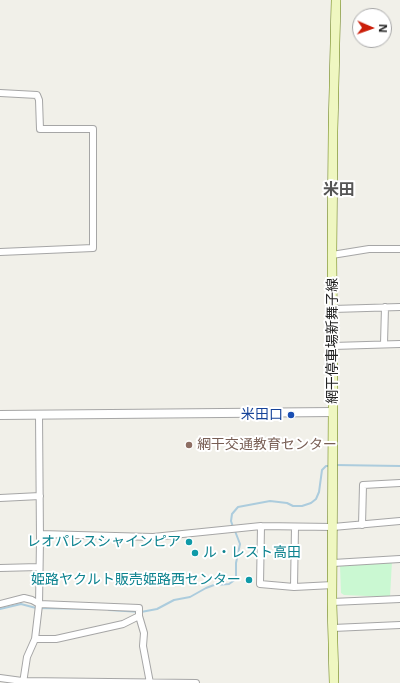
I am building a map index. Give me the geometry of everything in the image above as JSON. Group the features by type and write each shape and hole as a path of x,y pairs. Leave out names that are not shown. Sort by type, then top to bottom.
{"main road":[{"name":"網干停車場新舞子線","path":"334,683 332,602 332,255 336,0"}],"street":[{"path":"0,93 37,95 39,100 40,129 93,129 93,248 0,252"},
{"path":"332,255 369,249 400,249"},
{"path":"384,307 384,344"},
{"path":"333,309 400,307"},
{"path":"333,346 400,344"},
{"path":"0,415 333,412"},
{"path":"22,682 27,657 35,639 39,605 39,415"},
{"path":"362,525 363,485 400,483"},
{"path":"0,498 40,496"},
{"path":"40,534 153,537 261,526 333,527 400,521"},
{"path":"261,526 260,584 294,587 333,585"},
{"path":"294,587 295,527"},
{"path":"333,563 400,558"},
{"path":"0,568 39,567"},
{"path":"0,604 24,598 32,600 39,605 139,608 144,633 143,646 150,683"},
{"path":"332,602 400,599"},
{"path":"35,639 56,639 123,624 139,613"},
{"path":"333,628 400,625"},
{"path":"0,678 22,682 196,683"}],"green space":[{"path":"392,561 390,597 344,595 341,593 340,565"}],"waterway":[{"path":"335,465 400,466"},
{"path":"233,527 231,521 232,514 238,507 270,501 287,503 293,506 302,506 311,503 316,499 319,492 322,470 326,466 331,466"},
{"path":"109,610 141,612 157,609 174,600 190,597 214,585 229,584 236,579 236,563 240,544 235,531"},
{"path":"0,609 21,604 36,608 97,609"}],"place":[{"name":"米田口","path":"291,415"},
{"name":"網干交通教育センター","path":"189,445"},
{"name":"レオパレスシャインピア","path":"189,542"},
{"name":"ル・レスト高田","path":"195,553"},
{"name":"姫路ヤクルト販売姫路西センター","path":"249,580"}],"district":[{"name":"米田","path":"339,190"}]}
